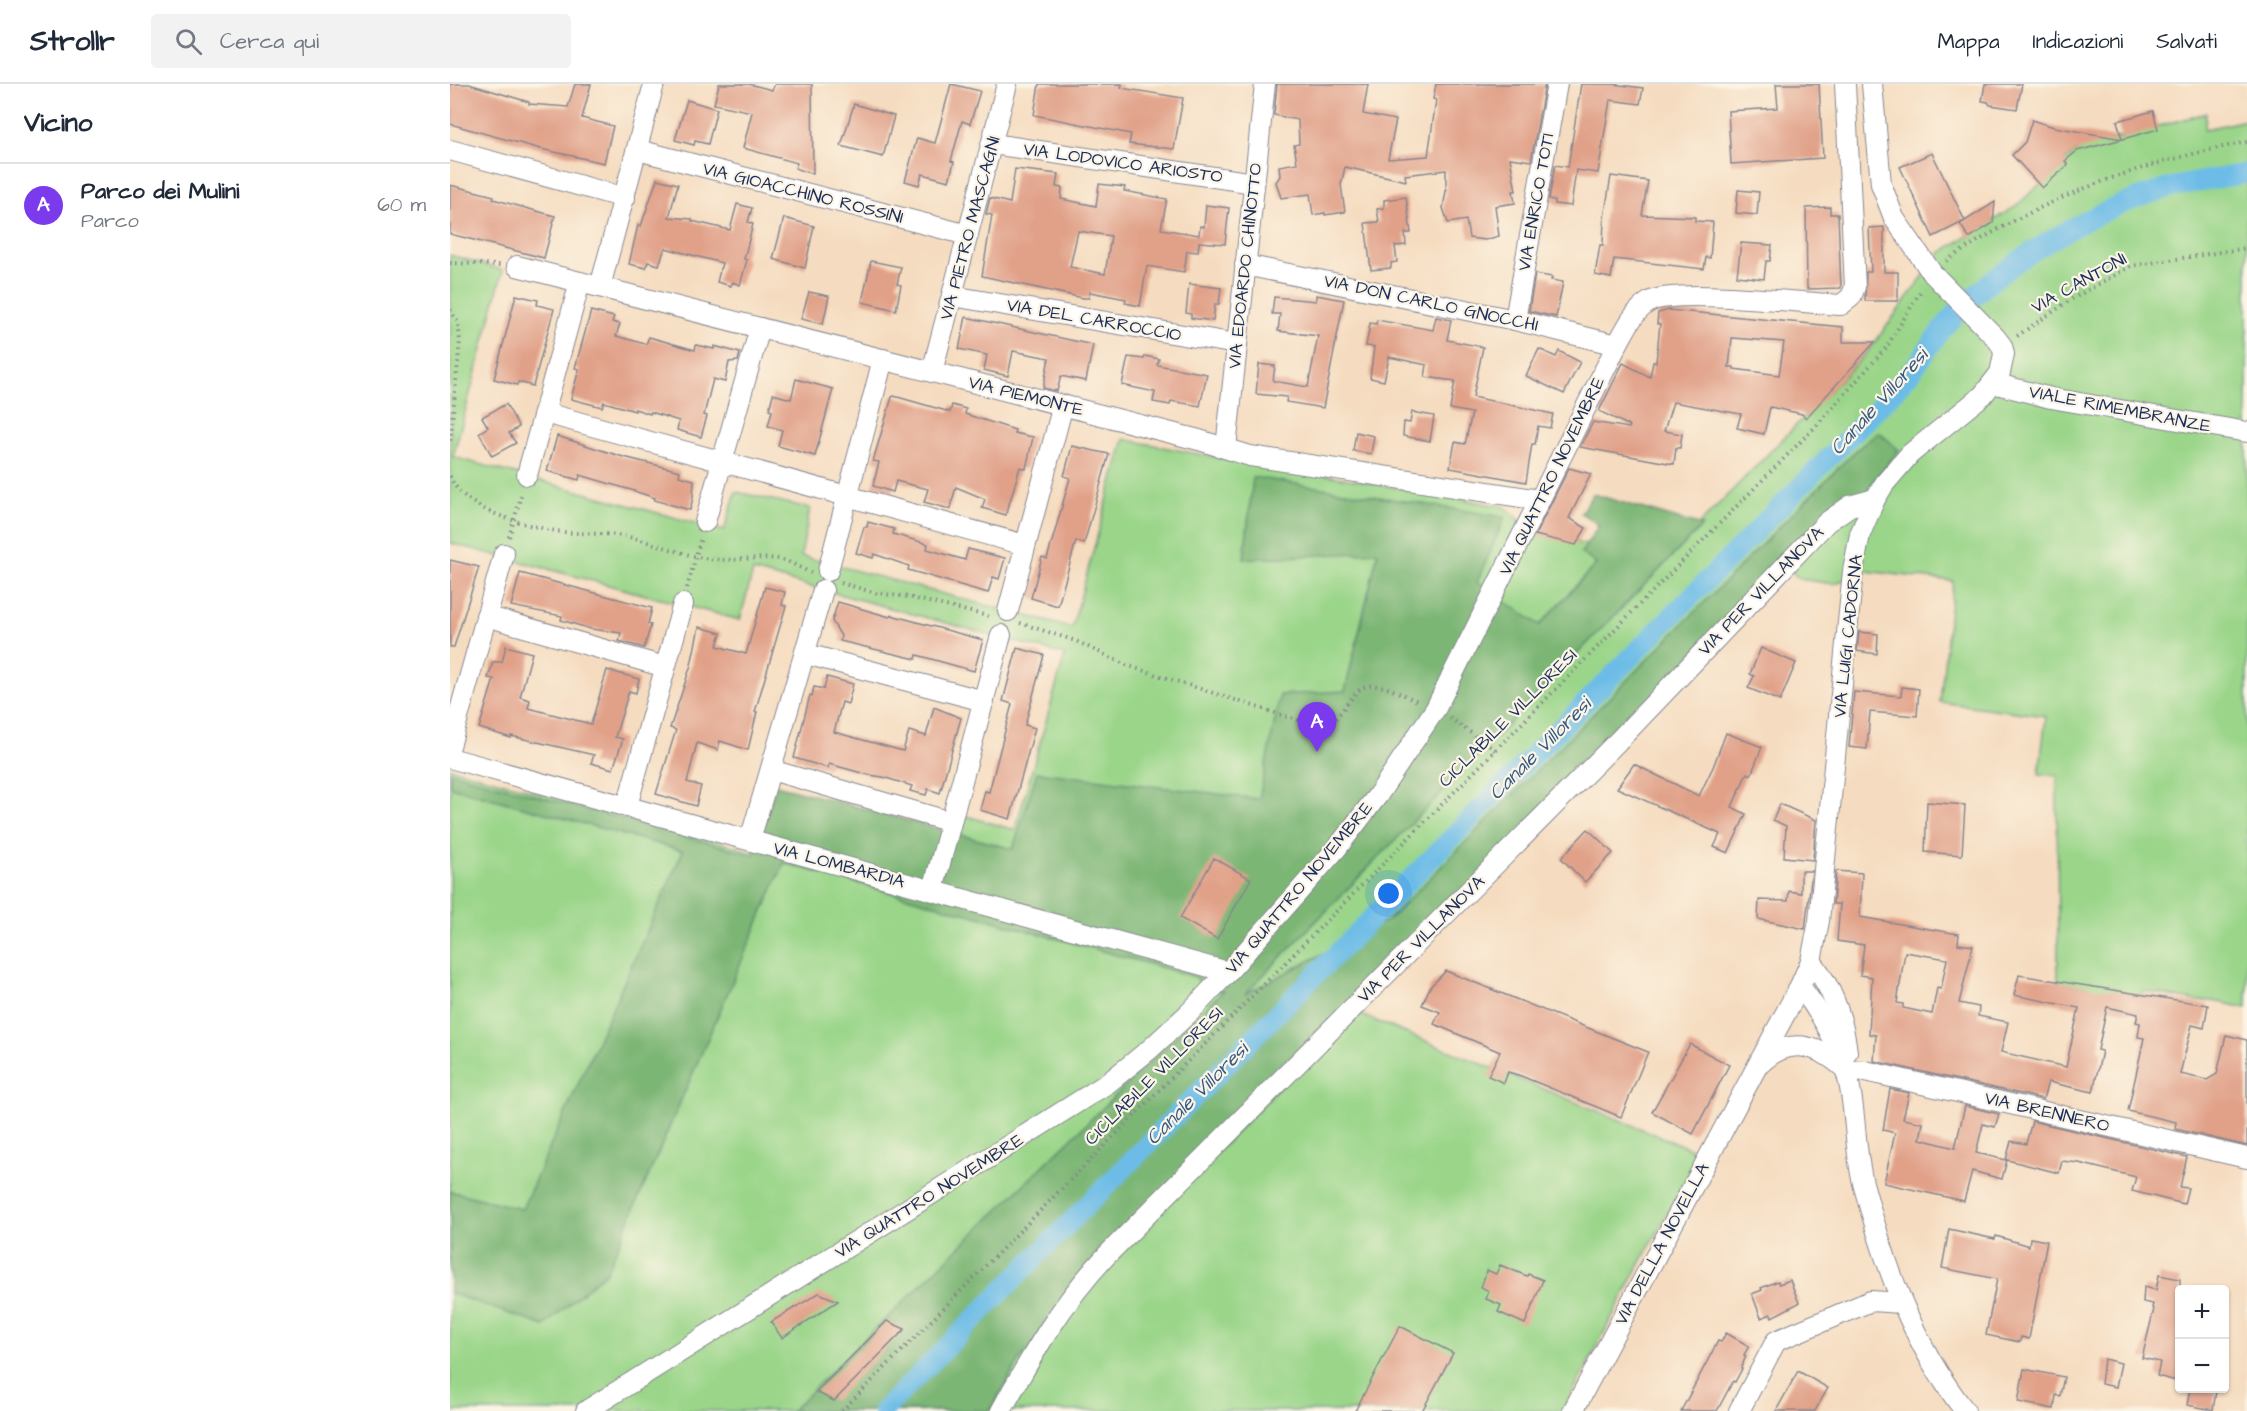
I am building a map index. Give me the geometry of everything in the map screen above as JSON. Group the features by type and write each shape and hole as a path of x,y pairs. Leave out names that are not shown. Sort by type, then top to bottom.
{"street":[{"path":"600,287 654,84"},
{"name":"VIA PIETRO MASCAGNI","path":"932,372 1007,84"},
{"name":"VIA EDOARDO CHINOTTO","path":"1226,448 1265,84"},
{"name":"VIA ENRICO TOTI","path":"1515,320 1557,84"},
{"name":"VIA QUATTRO NOVEMBRE","path":"586,1411 1108,1083 1158,1042 1228,972 1337,848 1378,795 1436,708 1635,313 1660,297 1686,295 1841,305 1851,297 1856,287 1845,84"},
{"path":"1872,84 1884,195 1901,231 1935,277 1999,342"},
{"name":"VIA LODOVICO ARIOSTO","path":"993,144 1254,183"},
{"path":"450,150 625,198"},
{"name":"VIA GIOACCHINO ROSSINI","path":"638,150 968,235"},
{"name":"VIA DON CARLO GNOCCHI","path":"1245,265 1515,320 1617,345"},
{"name":"VIA PIEMONTE","path":"517,266 1063,405 1250,456 1540,500"},
{"path":"527,474 580,282"},
{"name":"VIA DEL CARROCCIO","path":"952,296 1237,344"},
{"path":"705,522 760,328"},
{"name":"VIA LUIGI CADORNA","path":"1752,1076 1811,961 1819,921 1853,571 1860,534 1875,499 1897,467 1970,407 1993,383 2003,363 1999,342"},
{"path":"750,840 806,654 884,359"},
{"name":"VIALE RIMEMBRANZE","path":"1993,383 2051,398 2247,432"},
{"path":"933,890 1063,405"},
{"path":"545,413 1025,545"},
{"name":"VIA PER VILLANOVA","path":"1000,1411 1051,1323 1080,1284 1107,1255 1621,738 1827,522 1850,506 1875,499"},
{"path":"450,746 504,554"},
{"path":"627,806 683,604"},
{"path":"486,616 665,667"},
{"path":"806,654 984,701"},
{"name":"VIA LOMBARDIA","path":"450,758 1228,972"},
{"path":"771,770 951,822"},
{"path":"1811,961 1832,992 1839,1011 1847,1052 1846,1070"},
{"path":"1800,986 1827,1026 1846,1070 1851,1088 1863,1182 1902,1303 1927,1357 1965,1411"},
{"path":"1752,1076 1761,1063 1774,1053 1789,1047 1806,1046 1822,1051 1846,1070"},
{"name":"VIA BRENNERO","path":"1846,1070 1865,1071 2247,1158"},
{"name":"VIA DELLA NOVELLA","path":"1573,1411 1752,1076"},
{"path":"1740,1411 1776,1341 1871,1301 1902,1303"}],"path":[{"name":"CICLABILE VILLORESI","path":"842,1411 1842,398 1886,348 1944,262 2020,216 2066,194 2156,163 2247,142"},
{"name":"VIA CANTONI","path":"1999,342 2131,266 2247,248"},
{"path":"450,263 517,266"},
{"path":"450,310 458,322 460,341 450,443"},
{"path":"504,554 527,474"},
{"path":"450,476 463,497 479,507 514,519 557,531 608,533 629,537 711,559 777,559 792,563 826,579 876,593 908,597 1076,641 1126,665 1317,726 1330,724 1358,691 1375,684 1436,708 1495,750"},
{"path":"683,604 705,522"}],"green space":[{"path":"2206,113 2205,129 2247,120 2247,1008 2144,991 2142,996 2058,982 2057,775 2039,774 2046,716 1940,702 1953,581 1865,571 1834,584 1799,579 1783,563 1344,1008 1701,1153 1563,1411 450,1411 450,768 937,902 963,815 1015,830 1065,655 753,571 740,620 450,543 450,255 503,270 453,457 724,531 736,492 810,508 801,556 1072,628 1124,439 1203,455 1505,507 1535,533 1662,562 1867,353 1940,253 2015,207 2080,148"},
{"path":"1879,432 1899,450 1864,494 1829,511 1021,1358 990,1411 791,1411 1223,991 1203,987 1196,977 784,863 607,1271 544,1326 450,1293 450,1191 522,1209 683,851 450,787 450,772 754,855 776,785 1013,849 1037,772 1259,799 1280,695 1345,691 1378,552 1244,559 1253,477 1505,517 1477,582 1540,625 1596,564 1581,553 1599,525 1581,513 1593,494 1702,526 1245,994 1388,920 1856,450"}],"building":[{"path":"450,84 469,84 529,102 529,104 568,107 575,84 591,84 582,118 613,126 604,163 541,149 450,124"},
{"path":"719,84 749,84 772,90 775,84 812,84 813,174 795,168 797,163 743,148 752,112 714,104"},
{"path":"951,84 980,91 970,124 962,121 951,161 954,162 949,181 922,174 919,185 905,181 917,138 935,143"},
{"path":"1039,84 1122,84 1121,88 1183,98 1174,149 1129,144 1131,134 1034,115"},
{"path":"1277,84 1368,84 1363,114 1396,120 1388,159 1428,156 1436,84 1545,84 1531,161 1510,158 1516,191 1513,191 1515,203 1495,206 1499,236 1485,240 1469,238 1466,220 1448,223 1443,208 1448,190 1446,190 1446,170 1405,175 1406,181 1345,167 1341,185 1345,212 1313,215 1310,194 1281,198 1276,182 1280,176 1279,166 1297,163 1294,145 1299,144 1298,120 1274,115"},
{"path":"1581,84 1611,84 1643,88 1640,104 1610,100 1598,173 1576,170 1571,206 1555,204 1555,201 1549,199 1555,165 1568,167"},
{"path":"1776,84 1819,84 1823,158 1731,164 1728,111 1778,108"},
{"path":"1985,84 2022,84 2017,109 1990,105 1982,101"},
{"path":"687,100 717,109 708,144 695,141 694,145 675,140"},
{"path":"854,104 894,116 883,157 841,146"},
{"path":"2153,111 2158,129 2123,139 2077,151 2065,161 2068,165 2042,188 2012,155 2025,142 2032,120 2054,127 2122,139 2117,121"},
{"path":"1932,153 1965,221 1933,237 1900,167"},
{"path":"1015,169 1058,174 1056,187 1062,188 1061,199 1096,206 1099,184 1125,187 1124,191 1167,199 1161,229 1199,235 1200,226 1204,227 1206,205 1229,208 1225,244 1199,242 1198,252 1187,251 1184,272 1147,266 1140,306 1125,303 1126,299 1090,292 1089,298 1083,298 982,276 992,215 986,214 990,198 1010,203","holes":["1078,231 1111,236 1105,274 1070,267"]},
{"path":"1611,176 1648,181 1642,215 1695,217 1695,221 1713,222 1710,258 1706,257 1704,269 1614,259 1611,278 1595,275 1600,245 1603,245 1604,218"},
{"path":"657,179 678,184 669,217 692,219 692,221 730,230 737,204 752,208 748,222 753,224 740,285 732,282 731,286 717,282 722,263 665,248 659,265 648,262 646,268 629,264 638,225 641,226"},
{"path":"450,185 494,196 493,199 555,216 544,258 450,234"},
{"path":"1738,190 1759,192 1757,215 1736,213"},
{"path":"1406,197 1411,233 1405,233 1406,245 1395,246 1397,262 1391,263 1391,268 1371,270 1365,223 1379,222 1377,209 1384,208 1384,200"},
{"path":"1995,202 1993,223 1969,238 1960,224"},
{"path":"1830,207 1830,214 1838,214 1841,288 1807,289 1806,208"},
{"path":"784,218 814,226 805,268 773,259"},
{"path":"1884,227 1884,272 1898,272 1898,301 1865,301 1866,272 1871,272 1869,228"},
{"path":"1741,243 1772,245 1770,261 1766,261 1764,279 1737,276"},
{"path":"871,261 901,267 897,284 901,285 896,310 862,302"},
{"path":"1535,274 1563,282 1556,317 1529,311"},
{"path":"1189,284 1221,288 1219,304 1215,304 1213,321 1191,318 1191,314 1186,313"},
{"path":"809,292 829,296 823,324 801,319"},
{"path":"516,295 538,300 537,305 554,309 533,386 518,382 517,385 494,379"},
{"path":"1316,295 1344,300 1323,408 1286,402 1287,397 1256,394 1259,364 1275,366 1273,381 1308,387 1318,336 1278,331 1280,314 1272,314 1274,297 1316,301"},
{"path":"1669,310 1843,327 1843,342 1875,342 1806,418 1802,414 1770,407 1764,434 1737,428 1741,414 1673,402 1664,431 1682,434 1680,448 1676,448 1674,464 1580,447 1593,422 1629,428 1630,426 1599,411 1623,363 1650,377 1653,362 1656,362 1660,324 1657,324 1658,313","holes":["1732,338 1784,342 1779,375 1729,367"]},
{"path":"591,311 614,317 612,322 620,324 616,336 646,344 649,337 695,350 696,345 714,349 714,346 740,353 738,361 729,362 725,382 713,379 701,437 677,430 679,421 651,412 650,414 635,409 635,411 604,402 602,407 571,399 579,369 575,368"},
{"path":"966,317 1093,345 1086,381 1061,376 1057,391 1043,388 1049,358 1013,351 1008,376 984,370 987,355 959,349"},
{"path":"1436,317 1451,320 1447,340 1483,347 1473,397 1553,414 1550,428 1538,426 1535,444 1532,444 1526,482 1450,468 1455,442 1465,444 1472,413 1450,409 1455,381 1425,377 1427,365 1389,357 1384,381 1370,378 1374,347 1366,346 1370,323 1376,324 1377,320 1433,330"},
{"path":"1539,349 1556,357 1559,351 1580,362 1564,394 1526,376"},
{"path":"1145,356 1159,359 1157,365 1207,374 1200,406 1171,401 1170,405 1153,402 1155,392 1122,385 1128,357 1144,359"},
{"path":"796,379 833,389 815,456 778,446 782,430 768,426 773,394 791,399"},
{"path":"894,396 950,412 952,405 966,409 965,414 1015,430 1014,433 1033,437 1026,469 1020,467 1006,515 982,508 985,499 956,487 950,509 924,502 928,489 896,481 893,492 873,486 879,462 873,461"},
{"path":"506,404 519,427 509,433 516,443 492,456 479,433 488,427 482,417"},
{"path":"1412,412 1434,416 1430,441 1403,436 1404,422 1410,423"},
{"path":"1356,432 1374,436 1371,454 1353,451"},
{"path":"557,436 620,456 680,471 679,476 694,480 690,510 580,475 579,480 547,471"},
{"path":"1072,446 1109,454 1084,544 1076,541 1058,606 1031,598 1042,557 1047,559 1070,478 1064,476"},
{"path":"1569,468 1591,474 1569,518 1586,528 1576,545 1535,535"},
{"path":"868,522 894,529 893,534 928,544 927,549 965,560 968,549 1005,558 999,579 993,577 988,593 908,570 909,566 874,554 873,558 856,553 864,527 867,527"},
{"path":"450,560 479,567 454,647 450,647"},
{"path":"520,573 652,608 648,624 651,625 644,648 619,641 621,633 591,629 561,620 562,616 511,606"},
{"path":"765,587 785,592 782,605 786,606 755,712 757,712 748,750 720,741 718,750 697,743 687,782 701,786 696,806 656,794 676,730 670,728 691,665 699,627 721,633 717,646 746,654"},
{"path":"838,602 983,640 974,671 917,655 916,659 840,641 841,636 832,621"},
{"path":"1859,632 1878,634 1877,654 1857,651"},
{"path":"506,646 532,653 520,697 530,700 528,708 591,724 607,670 639,679 636,693 629,691 615,737 623,739 613,769 591,763 594,755 511,736 511,738 479,728 494,679 488,678 493,662 502,662"},
{"path":"1017,648 1044,655 1025,725 1035,728 1010,819 980,810 985,791 989,792 1012,704 1003,701"},
{"path":"1761,648 1796,663 1780,701 1748,688 1754,676 1750,674"},
{"path":"827,677 853,684 848,704 842,702 834,732 903,751 909,731 926,736 934,707 961,718 940,793 928,789 926,795 910,791 912,786 883,777 829,764 828,768 794,758 810,695 812,696 814,687 824,689"},
{"path":"1902,687 1919,689 1917,716 1870,712 1867,749 1849,747 1854,692 1901,696"},
{"path":"1726,733 1762,747 1751,775 1747,773 1732,807 1746,814 1728,853 1714,847 1720,834 1617,788 1634,764 1699,796"},
{"path":"1927,802 1965,805 1962,855 1925,852"},
{"path":"1780,804 1816,820 1813,860 1784,857 1786,826 1773,820"},
{"path":"1588,829 1613,853 1585,882 1561,858"},
{"path":"1214,858 1251,879 1217,939 1180,918"},
{"path":"1801,871 1812,871 1805,929 1758,919 1759,900 1788,901 1789,891 1801,893"},
{"path":"1836,871 1862,873 1860,917 1959,934 1958,944 1973,946 1959,1003 1979,1007 1978,1016 2008,1022 2001,1052 2066,1067 2079,1008 2014,995 2019,975 2208,1005 2204,1028 2192,1025 2180,1074 2207,1080 2217,1074 2226,1035 2247,1040 2247,1146 2175,1129 2176,1122 2128,1111 2144,1038 2138,1037 2140,1023 2136,1022 2138,1014 2107,1007 2098,1050 2102,1051 2093,1092 2048,1082 2043,1099 1874,1061 1876,1035 1869,1034 1872,977 1860,975 1864,945 1837,941 1840,904 1833,904","holes":["1905,952 1947,959 1941,989 1937,988 1932,1014 1903,1008 1903,1004 1897,1003"]},
{"path":"1446,971 1648,1052 1621,1117 1521,1076 1508,1072 1504,1083 1488,1076 1500,1052 1434,1024 1440,1012 1422,1005 1430,987"},
{"path":"1690,1044 1729,1065 1693,1134 1652,1112"},
{"path":"1890,1089 1909,1093 1903,1119 1923,1123 1920,1139 1955,1148 1965,1106 1999,1114 1995,1127 1983,1124 1976,1153 2006,1160 2011,1141 2026,1144 2032,1121 2187,1157 2180,1187 2188,1188 2184,1204 2132,1191 2136,1177 2062,1161 2059,1173 2007,1160 2002,1179 1972,1171 1964,1201 1884,1183 1895,1133 1883,1130"},
{"path":"1949,1229 1995,1239 1996,1236 2029,1246 2030,1238 2047,1241 2029,1339 2021,1337 2020,1342 1986,1335 1997,1279 1942,1268"},
{"path":"1500,1265 1543,1280 1525,1324 1498,1312 1501,1305 1486,1299 1489,1291 1481,1287 1487,1270 1496,1274"},
{"path":"2159,1275 2180,1279 2180,1285 2175,1285 2175,1381 2157,1376 2160,1362 2142,1358 2154,1309 2153,1304 2143,1302 2144,1287 2156,1290"},
{"path":"1790,1280 1799,1303 1772,1317 1771,1314 1761,1318 1752,1294 1778,1281 1779,1284"},
{"path":"819,1293 838,1301 782,1338 771,1322"},
{"path":"887,1321 905,1329 834,1401 816,1392"},
{"path":"1400,1326 1453,1353 1422,1411 1355,1411"},
{"path":"1726,1333 1749,1346 1744,1355 1746,1356 1742,1369 1735,1382 1733,1381 1717,1411 1681,1411 1718,1341 1721,1342"},
{"path":"2104,1359 2121,1363 2116,1387 2101,1384"},
{"path":"2024,1369 2064,1377 2060,1396 2056,1395 2054,1409 2018,1402"},
{"path":"1798,1371 1828,1388 1815,1411 1776,1411"},
{"path":"2189,1393 2216,1393 2213,1410 2187,1405"}],"waterway":[{"name":"Canale Villoresi","path":"883,1411 1885,401 1910,373 1945,326 1966,304 1990,283 2044,244 2104,212 2162,190 2247,173"}],"place":[{"name":"Parco dei Mulini","path":"1317,752"}]}
